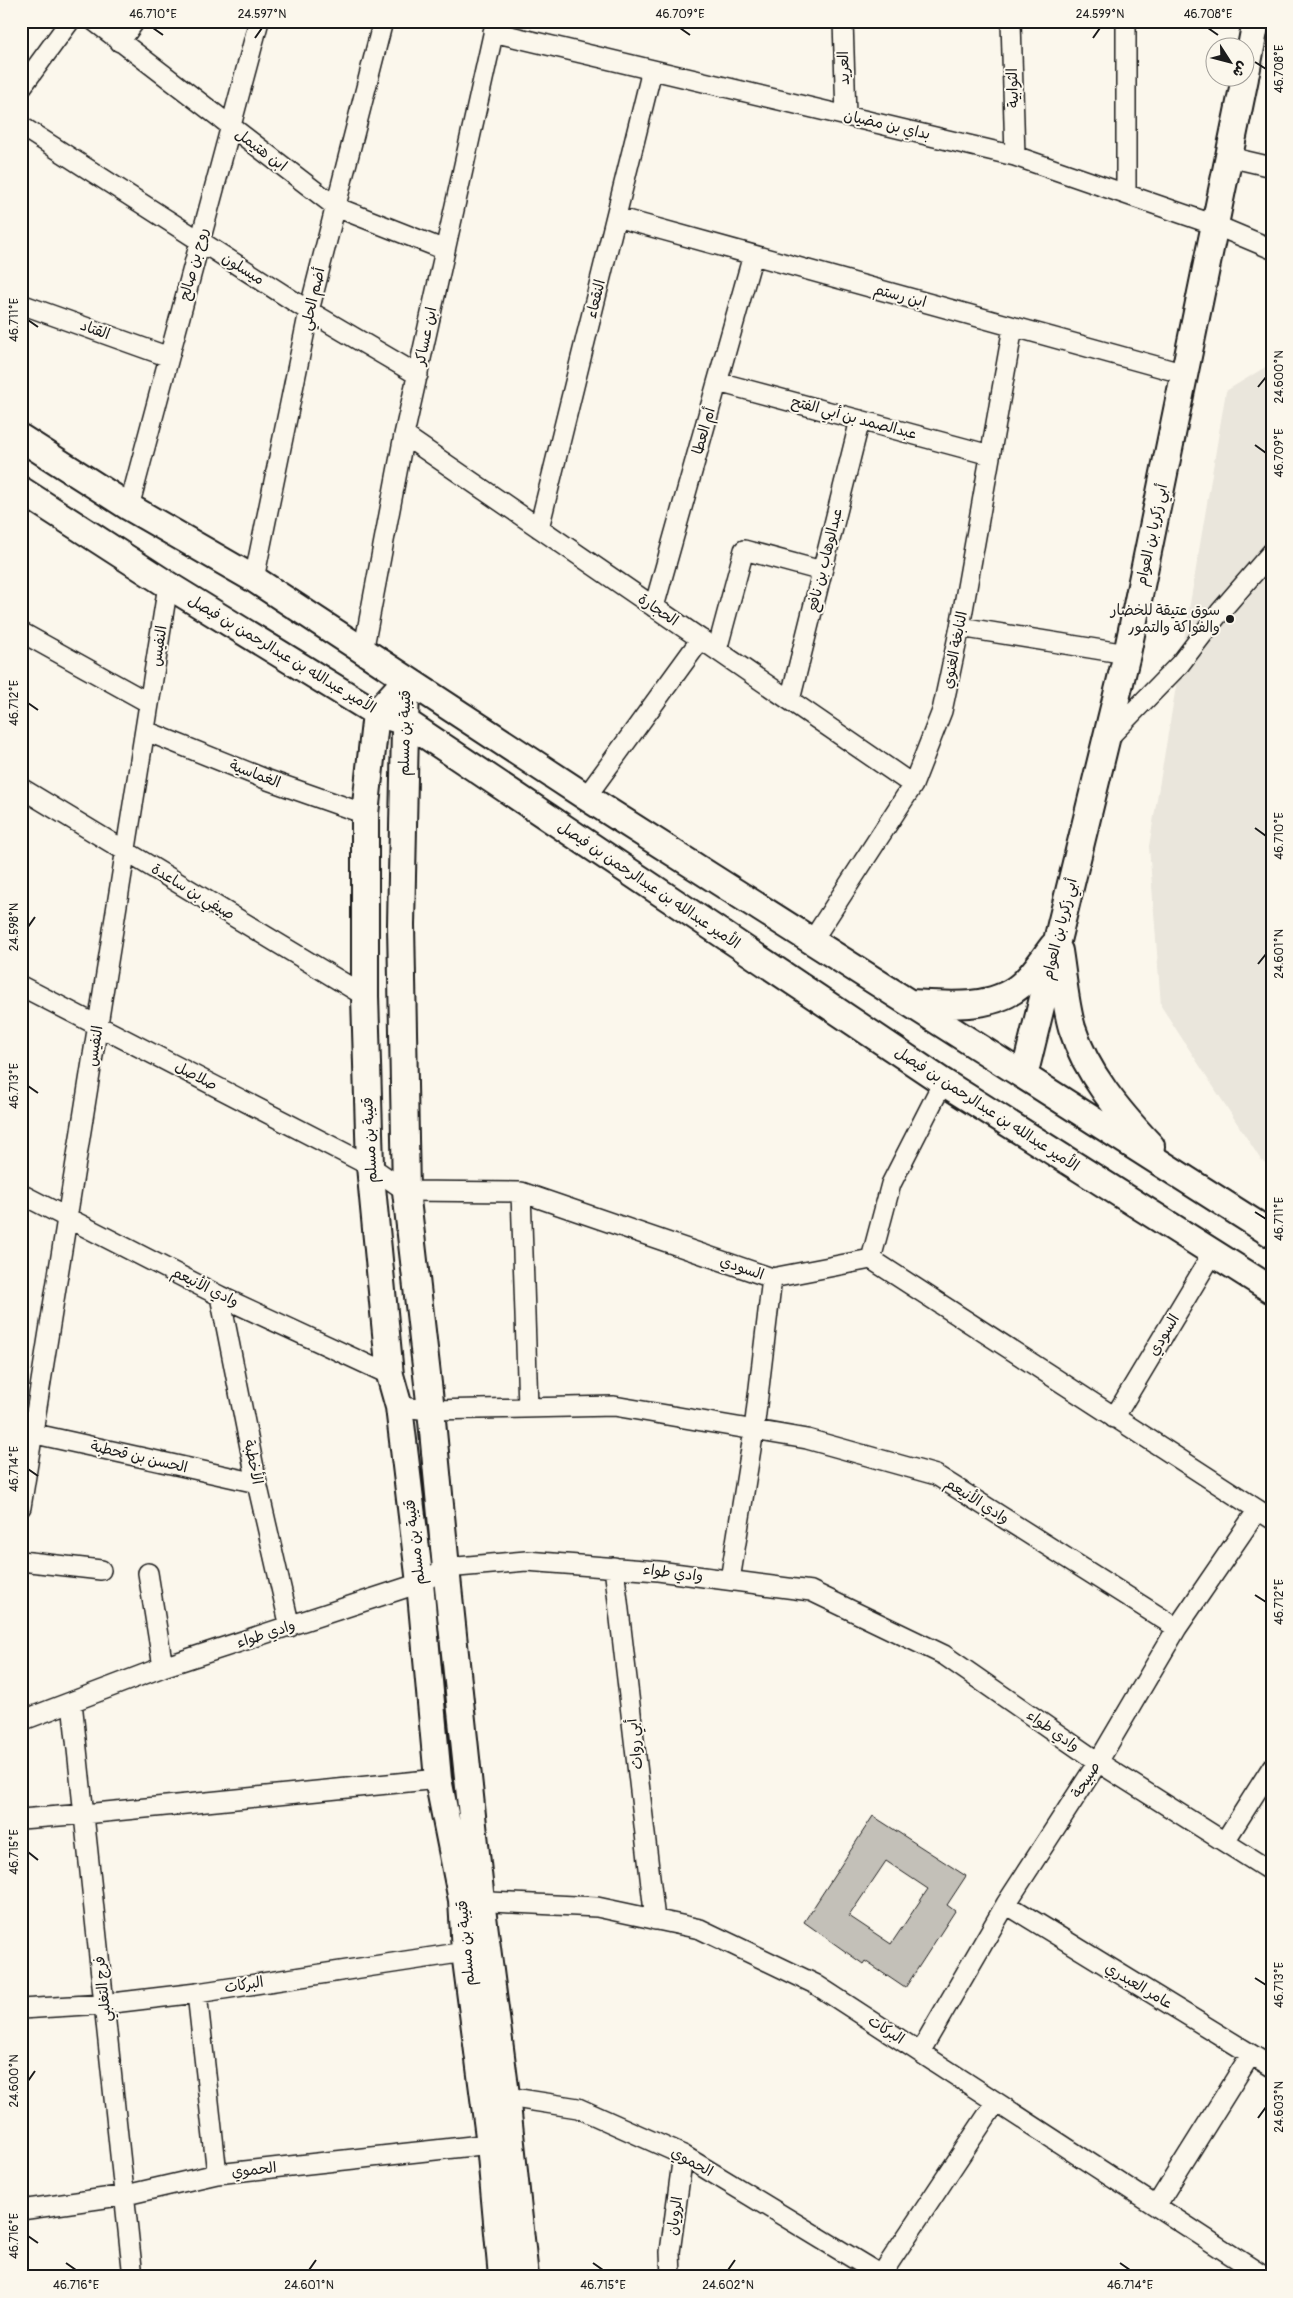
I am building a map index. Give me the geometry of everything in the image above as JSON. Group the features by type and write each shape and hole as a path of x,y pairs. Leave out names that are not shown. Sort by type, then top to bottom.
{"street":[{"path":"21,88 70,21"},
{"name":"ابن هتيمل","path":"94,21 336,207 445,250"},
{"path":"120,42 135,21"},
{"name":"روح بن صالح","path":"130,507 260,21"},
{"name":"أضم الحلي","path":"254,579 309,311 384,21"},
{"name":"العريد","path":"843,21 846,116"},
{"name":"الثوابية","path":"1010,21 1015,156"},
{"path":"1126,21 1126,194"},
{"path":"1253,38 1256,21"},
{"path":"1263,21 1272,25"},
{"name":"بداي بن مضيان","path":"494,27 652,70 1015,156 1215,224 1272,249"},
{"name":"ابن عساكر","path":"363,652 404,435 494,27"},
{"name":"النقعاء","path":"539,528 652,70"},
{"name":"أبي زكريا بن العوام","path":"1024,1076 1127,654 1242,88"},
{"name":"ميسلون","path":"21,126 309,311 418,375"},
{"path":"1228,157 1272,167"},
{"name":"ابن رستم","path":"616,217 1185,374"},
{"name":"أم العطا","path":"654,606 754,255"},
{"name":"القتاد","path":"21,304 169,357"},
{"name":"النابغة الغنوي","path":"812,941 913,784 942,711 960,627 1013,327"},
{"name":"عبدالصمد بن أبي الفتح","path":"718,382 990,455"},
{"name":"عبدالوهاب بن نافع","path":"790,700 860,420"},
{"name":"الحجارة","path":"404,435 913,784"},
{"path":"21,438 130,507 254,579 586,797 1272,1234"},
{"name":"الأمير عبدالله بن عبدالرحمن بن فيصل","path":"21,490 168,585 376,713 406,722 943,1082 1272,1290"},
{"path":"717,650 744,550 822,571"},
{"path":"1106,741 1180,664 1220,612 1272,552"},
{"name":"النفيس","path":"21,1507 27,1432 67,1218 168,585"},
{"path":"960,627 1127,654"},
{"path":"21,632 149,703"},
{"path":"586,797 701,638"},
{"name":"قتيبة بن مسلم","path":"406,680 376,713 365,814 365,996 370,1166 390,1375 399,1407 420,1583 438,1779 472,1901 465,1952 494,2095 526,2277"},
{"name":"قتيبة بن مسلم","path":"406,680 401,925 406,1191 431,1410 446,1568 472,1901 494,2095 490,2144 502,2277"},
{"name":"الغماسية","path":"146,731 268,780 365,814"},
{"name":"صيفي بن ساعدة","path":"21,788 365,996"},
{"path":"909,1003 957,1006 994,1000 1020,986 1057,940"},
{"path":"1057,940 1072,1028 1090,1070 1127,1121 1180,1176"},
{"name":"صلاصل","path":"21,986 370,1166"},
{"path":"943,1082 891,1184 871,1259 1264,1515"},
{"path":"370,1166 406,1191"},
{"name":"السودي","path":"406,1191 522,1192 772,1278 871,1259"},
{"path":"522,1192 528,1406"},
{"name":"وادي الأنيعم","path":"21,1194 220,1296 390,1375"},
{"name":"السودي","path":"1114,1418 1214,1253"},
{"path":"730,1580 754,1430 772,1278"},
{"name":"الأخطبة","path":"220,1296 257,1483 290,1627"},
{"name":"وادي الأنيعم","path":"399,1407 431,1410 528,1406 614,1406 806,1439 936,1475 1177,1628"},
{"name":"الحسن بن قحطبة","path":"27,1432 257,1483"},
{"name":"صبيحة","path":"920,2052 1006,1904 1098,1762 1177,1628 1264,1515"},
{"path":"21,1561 101,1570"},
{"name":"وادي طواء","path":"21,1720 163,1667 420,1583 446,1568 526,1561 658,1570 811,1591 944,1655 1098,1762 1272,1872"},
{"name":"أبي رواث","path":"614,1568 655,1920"},
{"path":"148,1573 163,1667"},
{"name":"فرج التغلبي","path":"72,1702 126,2195 133,2277"},
{"path":"1225,1841 1272,1767"},
{"path":"21,1819 438,1779"},
{"name":"البركات","path":"472,1901 597,1907 700,1929 815,1984 1264,2277"},
{"name":"عامر العبدري","path":"1006,1904 1272,2067"},
{"name":"البركات","path":"21,2009 104,2004 197,1993 465,1952"},
{"path":"197,1993 217,2174"},
{"path":"1156,2206 1251,2054"},
{"name":"الحموي","path":"494,2095 578,2108 683,2155 882,2276"},
{"path":"882,2276 996,2102"},
{"name":"الحموي","path":"21,2210 126,2195 217,2174 490,2144"},
{"name":"الرويان","path":"671,2277 670,2252 683,2155"}],"shaded area":[{"name":"سوق عتيقة للخضار والفواكة والتمور","path":"1272,363 1272,1167 1261,1160 1161,1006 1149,846 1226,391"}],"building":[{"path":"873,1816 966,1876 947,1905 955,1911 905,1988 865,1961 863,1964 804,1922","holes":["886,1861 928,1889 891,1944 849,1916"]}],"place":[{"name":"سوق عتيقة للخضار والفواكة والتمور","path":"1230,619"}]}
